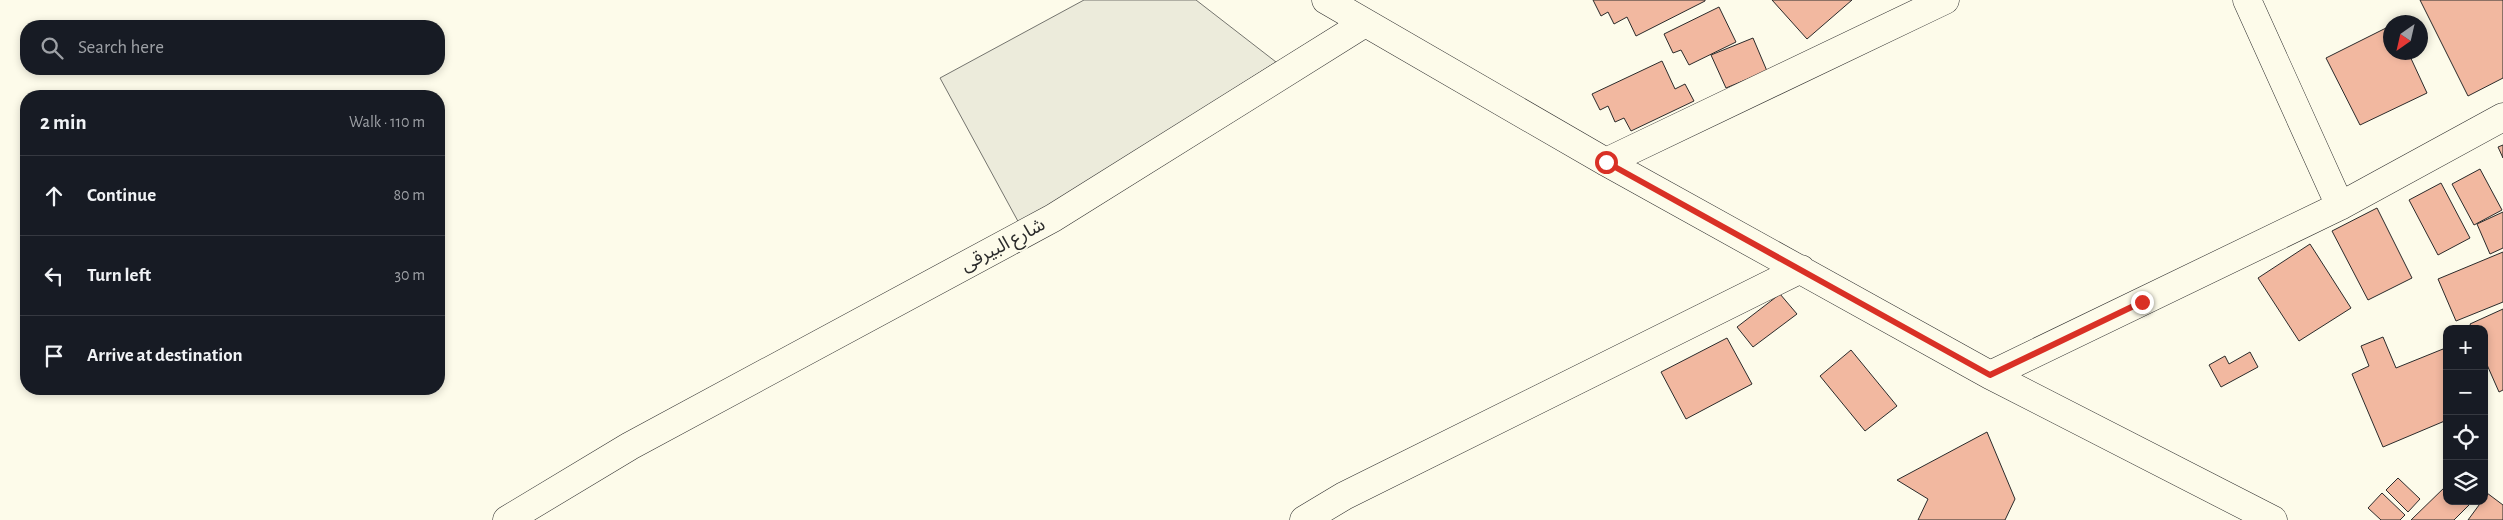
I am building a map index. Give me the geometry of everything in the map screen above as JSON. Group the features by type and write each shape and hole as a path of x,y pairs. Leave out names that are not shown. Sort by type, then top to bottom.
{"street":[{"path":"1326,0 1606,162 1990,375 2274,520"},
{"path":"1606,162 1945,0"},
{"path":"2247,0 2340,206"},
{"name":"شارع البيرقى","path":"507,520 630,446 1053,218 1365,23"},
{"path":"1990,375 2340,206 2503,117"},
{"path":"1304,520 1344,496 1801,269"}],"shaded area":[{"path":"1084,0 1196,0 1276,62 1020,225 940,78"}],"building":[{"path":"1593,0 1705,1 1636,36 1627,17 1614,24 1608,12 1601,16"},
{"path":"1772,0 1852,0 1807,39"},
{"path":"2420,0 2503,0 2503,78 2468,96"},
{"path":"1719,7 1736,42 1689,65 1681,50 1673,53 1664,34"},
{"path":"2383,30 2383,60 2412,60 2427,93 2360,125 2326,58"},
{"path":"1753,38 1767,71 1726,88 1711,55"},
{"path":"1662,61 1675,89 1685,84 1694,101 1631,131 1624,118 1615,122 1608,106 1600,110 1592,94"},
{"path":"2503,145 2503,158 2498,147"},
{"path":"2480,169 2502,210 2474,225 2452,184"},
{"path":"2441,183 2470,238 2438,255 2409,200"},
{"path":"2377,208 2412,278 2368,300 2332,231"},
{"path":"2503,212 2503,248 2490,254 2477,224"},
{"path":"2310,244 2351,308 2299,341 2258,278"},
{"path":"2503,252 2503,302 2456,321 2438,279"},
{"path":"1780,294 1797,314 1753,347 1737,327"},
{"path":"2503,309 2503,390 2499,392 2488,367 2488,325 2470,324"},
{"path":"2383,337 2396,368 2443,349 2443,422 2383,447 2352,374 2369,366 2361,346"},
{"path":"1727,338 1752,384 1686,419 1661,372"},
{"path":"1851,350 1897,406 1865,431 1820,376"},
{"path":"2250,352 2258,367 2221,387 2209,365 2225,356 2229,364"},
{"path":"1987,432 2015,499 2005,520 1918,520 1928,499 1897,480"},
{"path":"2398,478 2420,499 2408,512 2386,490"},
{"path":"2443,489 2443,505 2469,505 2454,520 2411,520"},
{"path":"2382,493 2405,515 2400,520 2381,520 2368,508"},
{"path":"2488,494 2503,505 2503,520 2468,520 2479,505 2488,505"}],"route":[{"path":"1606,162 1990,375 2142,302"}]}
